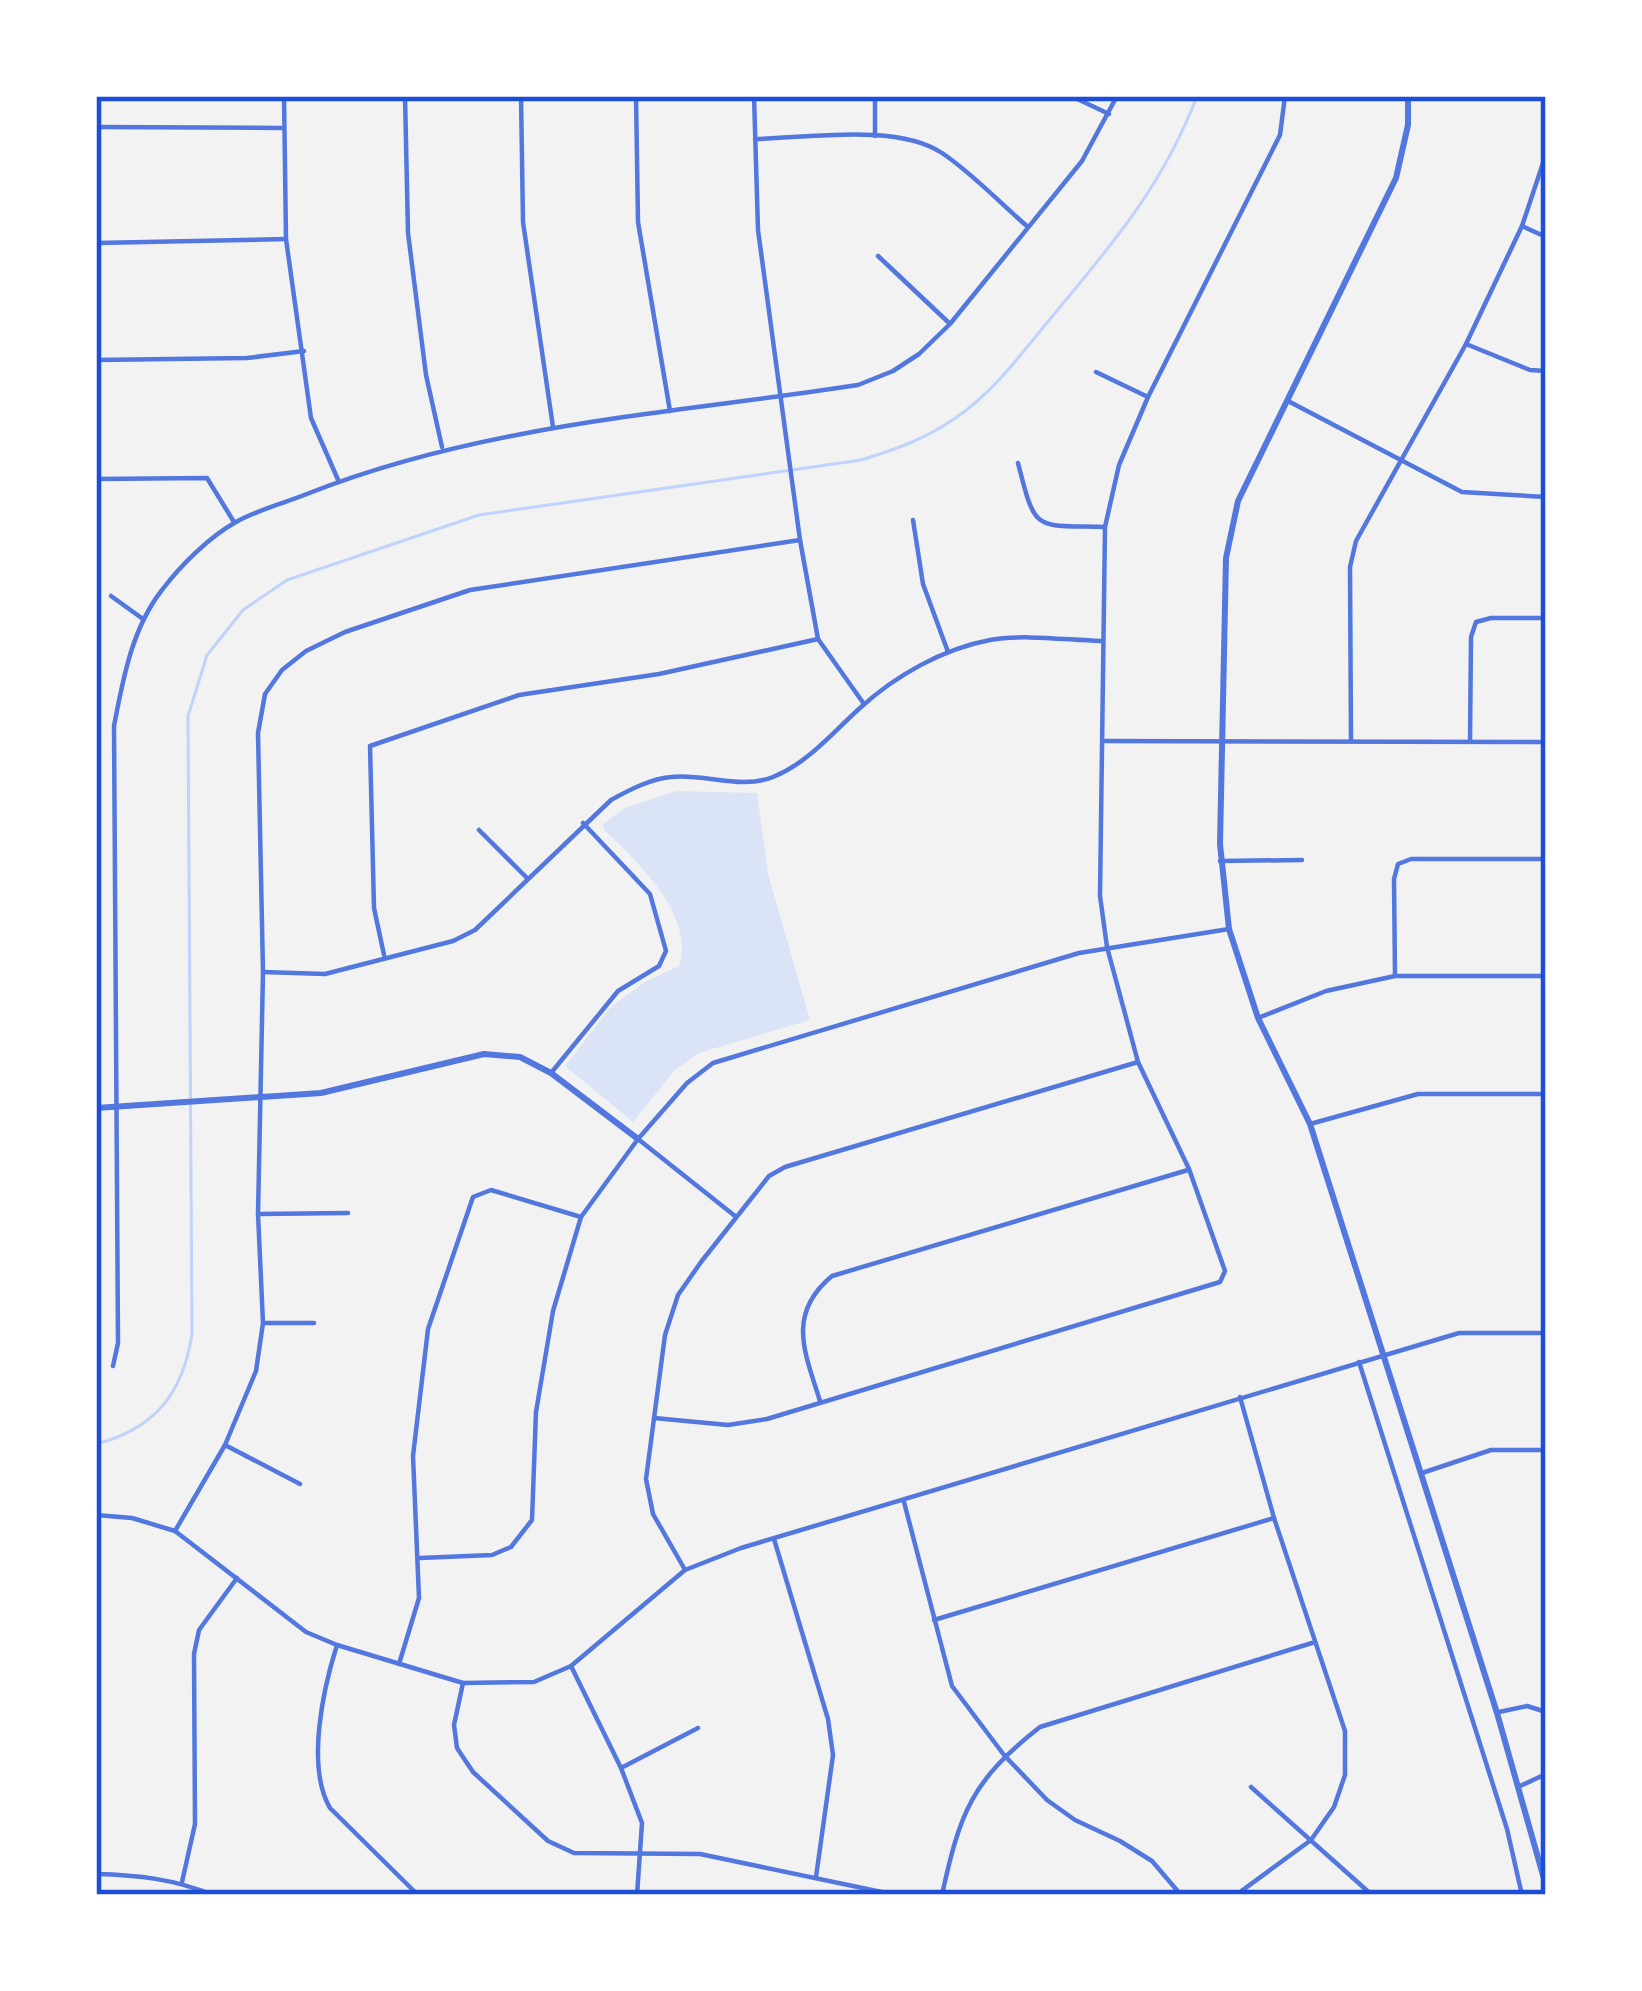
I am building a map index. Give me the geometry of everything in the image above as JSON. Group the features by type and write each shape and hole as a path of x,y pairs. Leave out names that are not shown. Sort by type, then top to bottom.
{"street":[{"path":"284,96 286,239 311,418 339,482"},
{"path":"405,96 408,233 426,375 442,449"},
{"path":"520,96 523,222 554,427"},
{"path":"637,96 638,222 671,413"},
{"path":"754,96 758,230 800,540 818,639 864,704"},
{"path":"875,96 875,136"},
{"path":"1071,96 1109,114"},
{"path":"113,1366 118,1343 114,726 124,673 143,619 181,568 235,522 442,449 554,427 858,385 893,371 950,324 1082,161 1117,96"},
{"path":"655,1418 728,1425 767,1419 1220,1282 1226,1271 1189,1169 1138,1062 1107,946 1100,896 1105,527 1118,465 1280,135 1285,96"},
{"path":"1408,96 1408,125 1396,178 1238,501 1230,528 1220,860 1229,929 1258,1018 1310,1124 1520,1786 1546,1886"},
{"path":"96,128 284,128"},
{"path":"755,139 875,136 911,140 939,151 1028,227"},
{"path":"1351,740 1350,567 1356,541 1466,344 1522,226 1546,154"},
{"path":"1522,226 1546,237"},
{"path":"96,243 286,239"},
{"path":"878,256 950,324"},
{"path":"1466,344 1530,370 1546,370"},
{"path":"96,360 247,358 304,350"},
{"path":"1096,372 1148,398"},
{"path":"1288,401 1462,492 1546,497"},
{"path":"1018,463 1031,515 1044,525 1105,527"},
{"path":"96,479 207,478 235,522"},
{"path":"913,520 922,584 948,652"},
{"path":"176,1531 225,1445 256,1372 263,1323 258,1214 263,972 258,733 265,694 281,670 306,651 345,632 470,590 800,540"},
{"path":"111,596 143,619"},
{"path":"1470,741 1471,638 1476,622 1546,618"},
{"path":"385,957 374,908 370,746 518,694 659,674 818,639"},
{"path":"263,972 325,974 453,941 475,930 611,800 637,786 672,777 770,779 808,757 901,676 948,652 992,640 1101,641"},
{"path":"1102,741 1546,742"},
{"path":"551,1073 619,992 659,966 666,951 650,894 583,824"},
{"path":"479,830 528,878"},
{"path":"1394,976 1398,864 1411,859 1546,860"},
{"path":"1220,860 1302,860"},
{"path":"420,1558 492,1555 511,1546 532,1520 536,1412 553,1311 581,1217 638,1139 687,1083 713,1063 1107,946 1229,929"},
{"path":"1258,1018 1326,991 1394,976 1546,976"},
{"path":"96,1108 321,1093 484,1054 520,1058 551,1073 735,1216"},
{"path":"685,1570 652,1514 646,1479 665,1335 678,1295 770,1176 785,1167 1138,1062"},
{"path":"1310,1124 1418,1094 1546,1094"},
{"path":"820,1401 802,1328 806,1305 832,1276 1189,1169"},
{"path":"399,1664 419,1598 413,1456 428,1329 473,1197 491,1190 581,1217"},
{"path":"258,1214 348,1213"},
{"path":"263,1323 314,1323"},
{"path":"96,1515 131,1517 176,1531 306,1632 337,1646 463,1683 534,1682 571,1666 685,1570 774,1539 1459,1333 1546,1333"},
{"path":"1359,1362 1497,1797 1522,1895"},
{"path":"1236,1895 1311,1840 1334,1807 1345,1775 1345,1731 1274,1518 1240,1397"},
{"path":"225,1445 300,1484"},
{"path":"1422,1472 1491,1450 1546,1450"},
{"path":"904,1502 952,1686 1004,1756 1047,1800 1152,1861 1181,1895"},
{"path":"934,1619 1274,1518"},
{"path":"774,1539 828,1719 833,1755 815,1877"},
{"path":"182,1882 195,1824 194,1654 199,1630 237,1578"},
{"path":"942,1895 962,1817 977,1786 1040,1727 1314,1642"},
{"path":"337,1646 321,1693 320,1791 330,1808 418,1895"},
{"path":"571,1666 642,1822 637,1895"},
{"path":"463,1683 454,1725 457,1748 473,1772 548,1841 574,1853 700,1854 896,1895"},
{"path":"1497,1713 1537,1708 1546,1716"},
{"path":"621,1768 698,1729"},
{"path":"1520,1786 1546,1774"},
{"path":"1251,1786 1372,1895"},
{"path":"96,1874 182,1882 213,1895"}],"shaded area":[{"path":"676,791 757,793 768,874 810,1020 699,1053 675,1070 633,1122 565,1066 610,1008 643,983 679,966 682,947 671,909 647,873 603,824 625,808"}],"waterway":[{"path":"96,1444 135,1429 163,1405 182,1374 192,1334 188,716 207,655 243,610 287,580 479,515 861,460 932,432 994,385 1114,240 1152,187 1197,96"}]}
